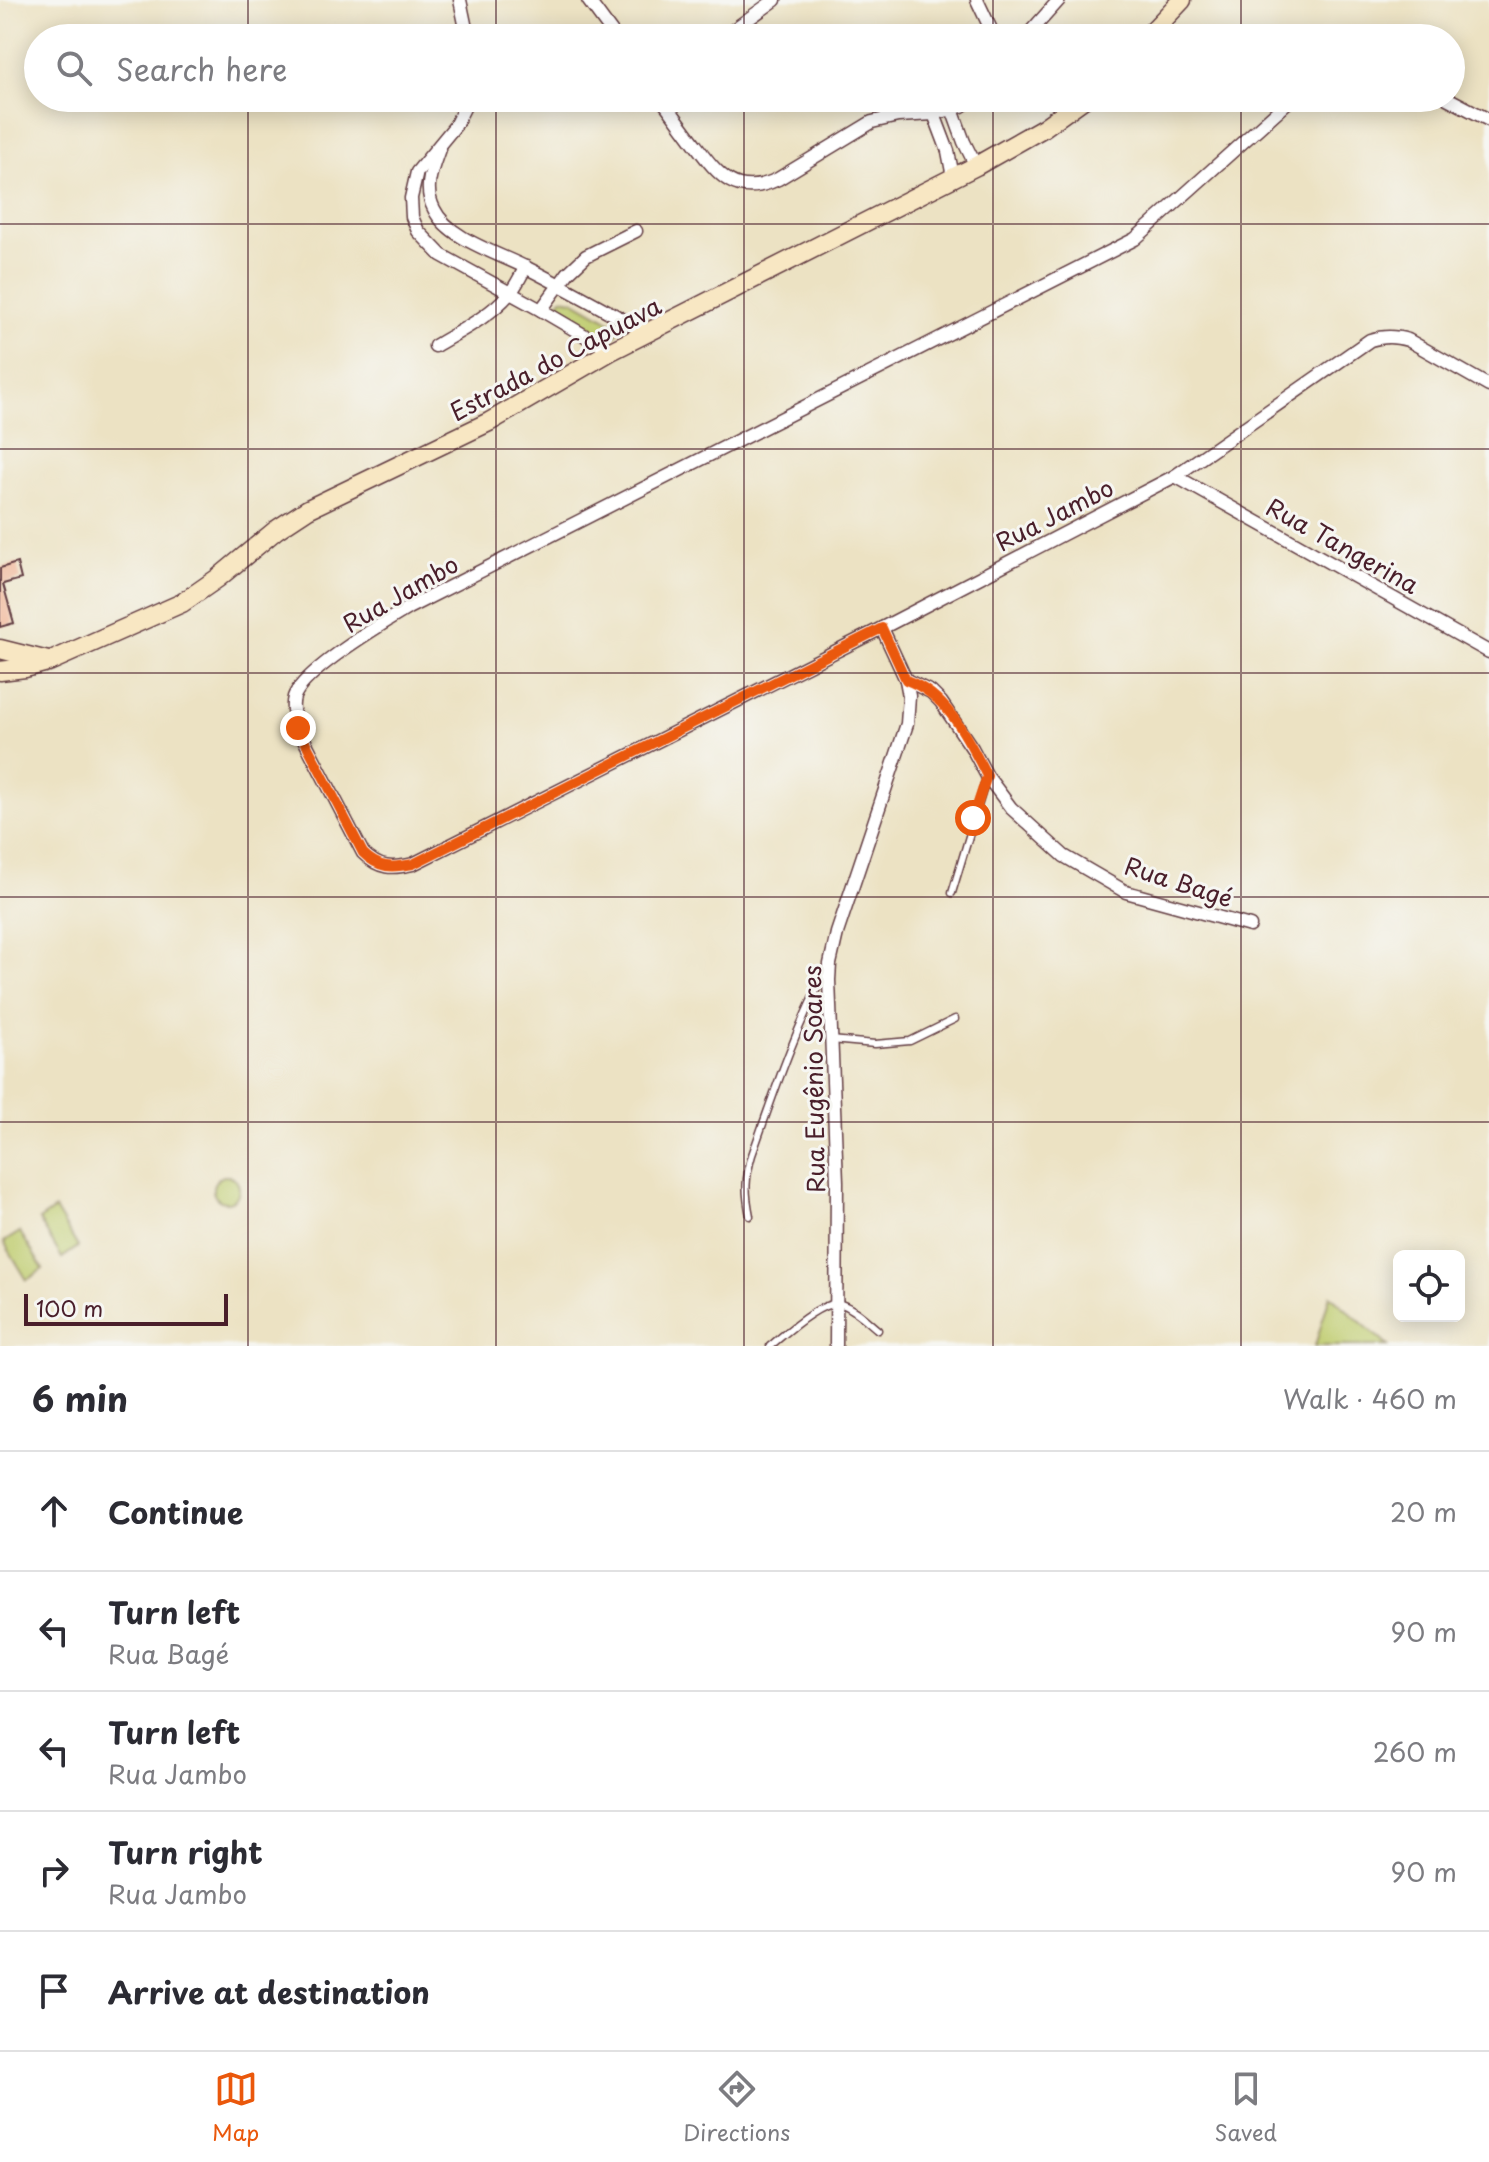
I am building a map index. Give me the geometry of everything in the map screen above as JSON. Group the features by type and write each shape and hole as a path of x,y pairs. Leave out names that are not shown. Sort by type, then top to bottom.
{"main road":[{"path":"1159,24 1182,0"},
{"name":"Estrada do Capuava","path":"0,671 51,661 182,603 308,509 489,422 611,351 976,166 1065,112"},
{"path":"0,649 51,661"}],"street":[{"path":"460,0 467,24"},
{"path":"588,0 606,24"},
{"path":"742,24 775,0"},
{"path":"977,0 988,24"},
{"path":"1038,24 1059,0"},
{"path":"1465,107 1489,120"},
{"path":"462,112 455,126 417,172 411,198 412,217 418,231 441,255 611,351"},
{"path":"671,112 715,171 729,182 745,187 764,186 778,179 872,122 941,112"},
{"path":"953,112 976,166"},
{"name":"Rua Jambo","path":"1276,112 1135,239 408,608 367,632 314,673 299,688 292,712 363,853 372,862 385,867 413,864 882,628 1175,476 1370,340 1383,337 1408,340 1489,386"},
{"path":"934,114 948,151 953,177"},
{"path":"440,146 429,179 429,196 434,211 445,224 466,239 526,267 647,333"},
{"path":"541,310 558,285 586,256 636,231"},
{"path":"487,280 502,256"},
{"path":"435,346 485,315 510,293 526,267"},
{"name":"Rua Tangerina","path":"1175,476 1489,652"},
{"path":"882,628 906,680"},
{"name":"Rua Bagé","path":"906,680 931,692 941,702 1011,808 1064,856 1126,892 1250,926"},
{"name":"Rua Eugênio Soares","path":"836,1346 837,1182 830,964 837,933 907,724 909,696 906,680"}],"lane":[{"path":"952,893 987,776"},
{"path":"750,1216 745,1176 805,1018 830,964"},
{"path":"831,1040 875,1044 910,1041 955,1019"},
{"path":"770,1346 814,1312 835,1303 845,1305 878,1330"}],"green space":[{"path":"562,298 573,300 620,327 617,334 608,338 558,311"},
{"path":"226,1176 235,1180 239,1189 235,1198 226,1202 217,1198 213,1189 217,1180"},
{"path":"55,1209 78,1247 62,1258 39,1220"},
{"path":"20,1232 43,1269 27,1280 4,1242"},
{"path":"1330,1295 1388,1346 1315,1346"}],"building":[{"path":"17,563 21,579 3,584 14,623 0,627 0,568"}],"route":[{"path":"298,728 363,853 372,862 385,867 398,867 413,864 882,628 906,680 931,692 941,702 987,776 973,818"}]}
